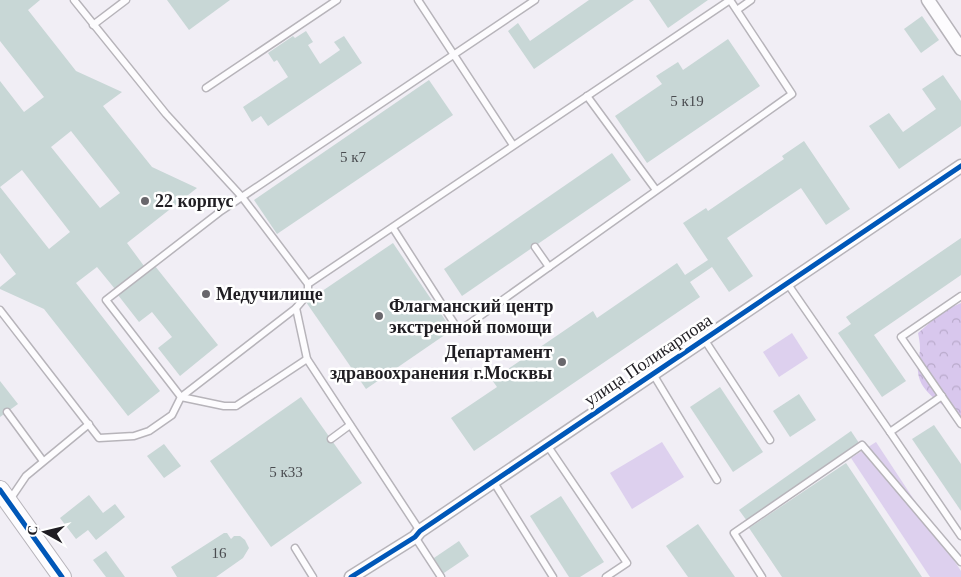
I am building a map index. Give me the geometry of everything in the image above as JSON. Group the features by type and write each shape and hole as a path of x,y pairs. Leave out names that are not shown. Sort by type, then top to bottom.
{"street":[{"path":"928,0 961,49"},
{"name":"улица Поликарпова","path":"351,577 961,166"},
{"path":"4,496 62,577"}],"lane":[{"path":"0,310 99,438 134,436 149,431 172,415 181,397 296,308 308,294 308,284 242,197 166,114 74,0"},
{"path":"93,25 126,0"},
{"path":"206,88 337,0"},
{"path":"418,0 513,145"},
{"path":"307,359 236,406 224,406 181,397 106,300 242,197 535,0"},
{"path":"308,284 730,0 792,94 459,331 393,228"},
{"path":"736,10 751,0"},
{"path":"587,96 656,190"},
{"path":"535,246 549,267"},
{"path":"787,284 961,536"},
{"path":"961,296 901,337 961,424"},
{"path":"296,308 307,359 350,425 441,577"},
{"path":"704,339 770,440"},
{"path":"652,374 717,480"},
{"path":"890,432 942,396"},
{"path":"7,412 43,461"},
{"path":"4,496 88,424"},
{"path":"331,439 350,425"},
{"path":"547,445 627,564 606,577"},
{"path":"762,577 734,533 862,445 961,562"},
{"path":"493,481 553,577"},
{"path":"295,548 313,577"}],"shaded area":[{"path":"792,333 808,358 779,377 763,352"},
{"path":"662,442 684,477 632,509 610,473"},
{"path":"876,442 961,571 961,577 930,577 851,458"}],"green space":[{"path":"961,303 961,420 935,399 920,380 918,369 920,342 918,333 943,311"}],"building":[{"name":"22 корпус","path":"0,0 40,0 28,10 76,71 122,92 103,106 152,167 197,188 127,243 144,266 115,289 97,267 76,283 160,391 128,416 44,309 0,289 16,274 0,253 0,187 0,81 24,112 44,97 0,41","holes":["71,131 120,193 100,208 51,147","22,170 70,232 49,249 0,187"]},
{"path":"167,0 230,0 189,30"},
{"path":"589,0 634,0 534,69 508,31 518,23 530,41"},
{"path":"649,0 708,0 668,28"},
{"path":"922,16 939,40 921,53 904,29"},
{"path":"306,31 313,42 308,45 320,64 340,50 334,42 344,36 362,63 268,126 261,116 252,122 243,107 288,77 277,60 274,62 268,53 293,36 295,38"},
{"path":"728,39 760,86 647,163 615,116 662,84 656,76 678,62 683,70"},
{"path":"943,75 961,101 961,126 899,169 869,126 889,113 903,132 936,109 922,89"},
{"path":"429,80 453,115 277,234 254,200"},
{"name":"Департамент здравоохранения г.Москвы","path":"804,141 850,209 826,225 801,188 727,238 753,276 729,292 712,267 690,282 700,297 474,451 451,418 497,387 492,380 593,311 597,318 677,263 685,275 708,260 683,223 706,208 708,211 784,159 782,156"},
{"path":"612,153 631,180 462,296 444,269"},
{"path":"961,238 961,275 874,335 906,381 882,397 838,333 851,324 846,317"},
{"name":"Флагманский центр экстренной помощи","path":"393,243 452,330 366,389 306,302"},
{"path":"155,266 218,345 180,376 158,348 172,337 152,312 139,322 118,295"},
{"path":"0,381 18,404 0,417"},
{"path":"720,387 763,452 733,472 690,407"},
{"path":"799,394 816,420 790,437 773,411"},
{"path":"301,397 362,483 271,547 210,461"},
{"path":"934,425 961,464 961,511 912,439"},
{"path":"851,431 859,443 747,521 739,510"},
{"path":"164,444 181,466 164,478 147,456"},
{"path":"846,463 922,577 782,577 749,528"},
{"path":"89,495 103,513 115,504 125,517 96,540 88,530 76,539 60,518"},
{"path":"561,496 604,562 580,577 569,577 530,516"},
{"path":"698,524 735,577 688,577 666,546"},
{"path":"224,533 227,533 231,539 234,536 240,536 245,540 249,548 243,558 216,577 177,577 171,567"},
{"path":"459,541 469,556 441,575 431,560"},
{"path":"106,551 125,577 106,577 93,560"}],"cycle path":[{"path":"351,577 415,537 420,531 961,166"},
{"path":"0,490 62,577"}],"place":[{"name":"22 корпус","path":"145,201"},
{"name":"Медучилище","path":"206,294"},
{"name":"Флагманский центр экстренной помощи","path":"379,316"},
{"name":"Департамент здравоохранения г.Москвы","path":"562,362"}]}
